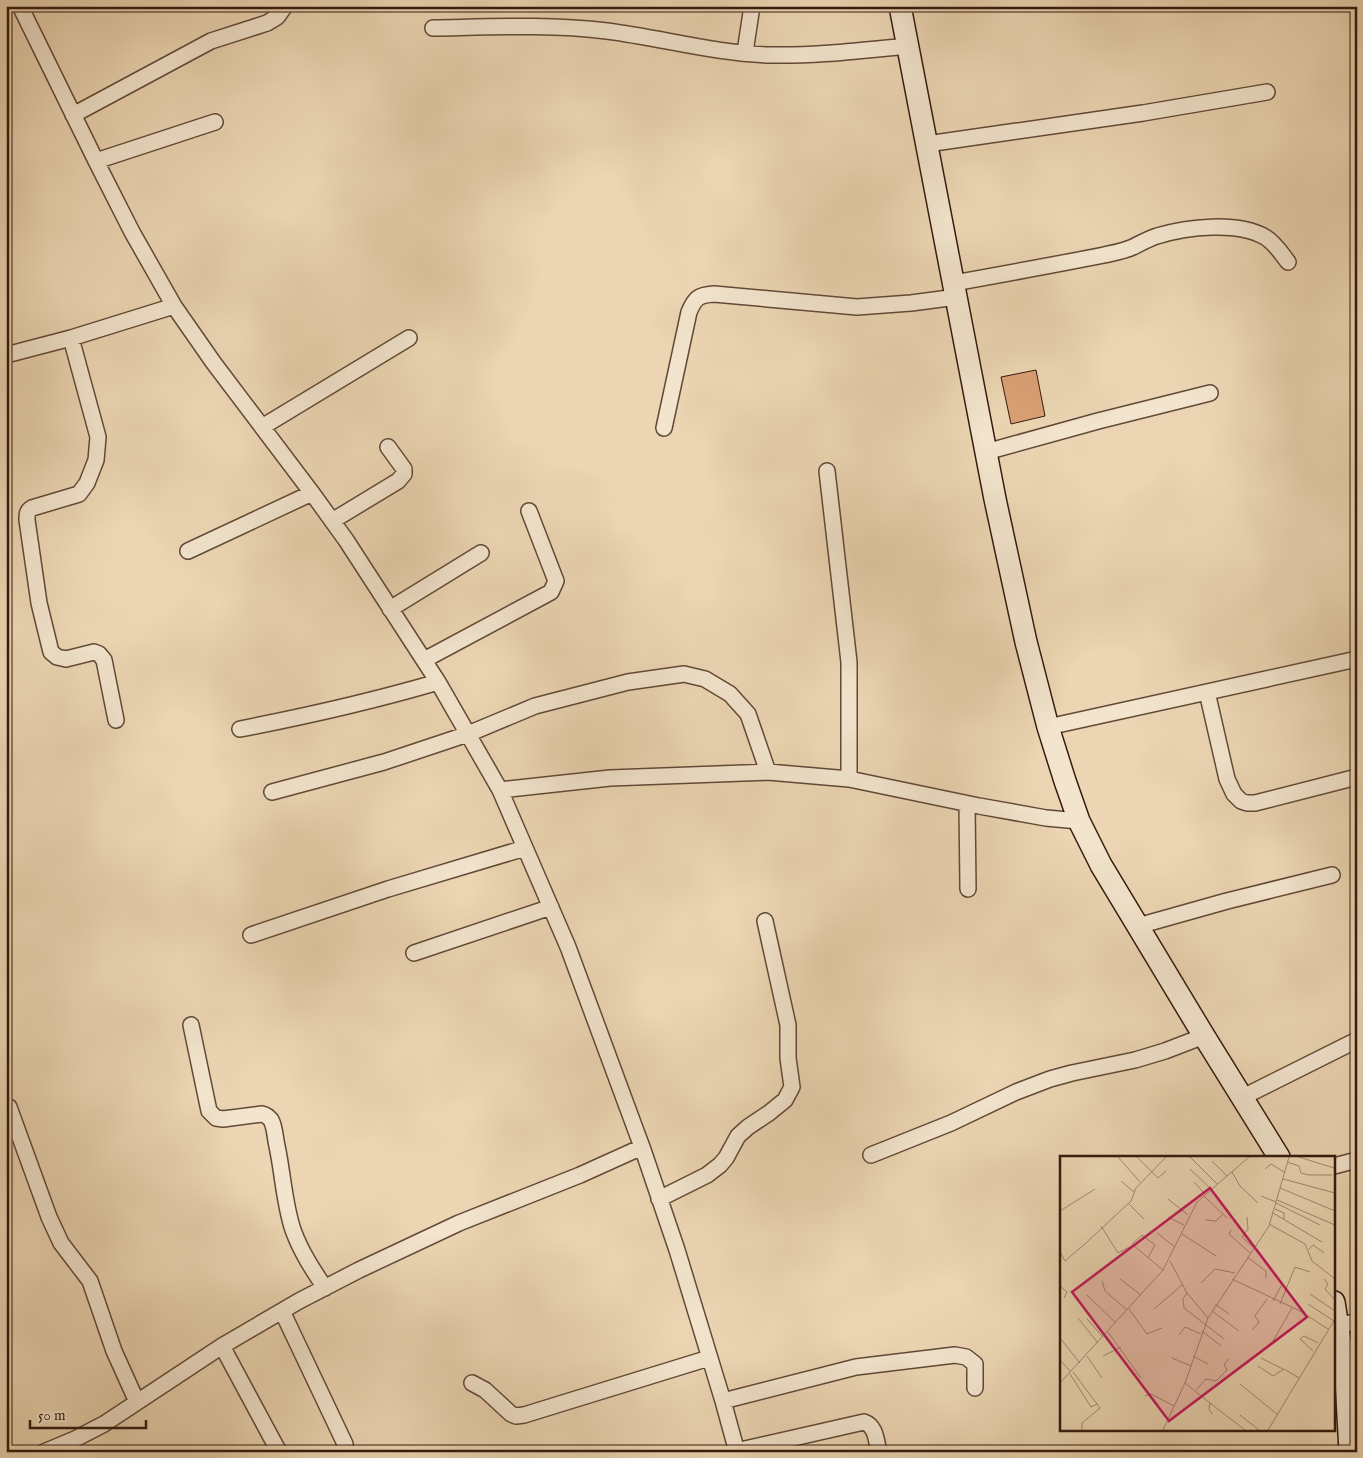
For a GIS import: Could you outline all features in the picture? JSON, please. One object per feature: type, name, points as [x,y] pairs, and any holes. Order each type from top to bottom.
[{"type":"main road","points":[[900,6],[986,452],[1026,642],[1048,727],[1079,821],[1101,864],[1278,1156]]},
{"type":"main road","points":[[1336,1305],[1347,1323],[1346,1388],[1350,1452]]},
{"type":"street","points":[[20,6],[132,232],[174,306],[213,362],[332,521],[438,682],[500,790],[584,988],[642,1147],[677,1250],[723,1401],[736,1451],[864,1422],[870,1424],[873,1428],[879,1452]]},
{"type":"street","points":[[73,115],[211,41],[267,23],[277,17],[285,6]]},
{"type":"street","points":[[745,52],[752,6]]},
{"type":"street","points":[[433,28],[512,26],[606,31],[668,42],[770,55],[909,46]]},
{"type":"street","points":[[927,144],[1267,92]]},
{"type":"street","points":[[96,161],[215,122]]},
{"type":"street","points":[[664,428],[689,312],[693,302],[704,295],[714,294],[857,307],[911,303],[955,290],[1133,247],[1144,241],[1174,232],[1202,228],[1234,228],[1251,231],[1266,237],[1276,246],[1288,262]]},
{"type":"street","points":[[6,355],[71,338],[174,306]]},
{"type":"street","points":[[71,338],[98,437],[96,460],[87,483],[79,494],[32,508],[27,514],[27,520],[39,603],[51,652],[57,657],[66,659],[94,652],[104,660],[116,720]]},
{"type":"street","points":[[262,427],[409,338]]},
{"type":"street","points":[[986,452],[1098,420],[1210,393]]},
{"type":"street","points":[[332,521],[398,481],[404,474],[404,469],[388,447]]},
{"type":"street","points":[[827,471],[849,662],[849,779]]},
{"type":"street","points":[[188,551],[312,493]]},
{"type":"street","points":[[424,660],[552,592],[556,581],[530,511]]},
{"type":"street","points":[[390,609],[481,553]]},
{"type":"street","points":[[1048,727],[1357,658]]},
{"type":"street","points":[[272,792],[384,762],[468,734],[534,706],[628,682],[684,674],[705,679],[730,694],[748,714],[768,772]]},
{"type":"street","points":[[240,728],[358,703],[438,682]]},
{"type":"street","points":[[1207,692],[1228,779],[1234,794],[1241,801],[1255,803],[1357,776]]},
{"type":"street","points":[[500,790],[610,778],[768,772],[849,779],[966,804],[1046,818],[1079,821]]},
{"type":"street","points":[[966,804],[968,889]]},
{"type":"street","points":[[251,935],[388,889],[525,848]]},
{"type":"street","points":[[1138,926],[1332,875]]},
{"type":"street","points":[[414,953],[551,907]]},
{"type":"street","points":[[660,1199],[707,1175],[720,1165],[738,1136],[785,1100],[792,1087],[788,1058],[788,1025],[765,921]]},
{"type":"street","points":[[191,1025],[210,1112],[216,1118],[223,1119],[262,1114],[267,1115],[270,1119],[286,1203],[294,1231],[303,1254],[325,1288]]},
{"type":"street","points":[[871,1155],[951,1123],[1016,1092],[1050,1079],[1135,1060],[1166,1051],[1204,1036]]},
{"type":"street","points":[[1243,1097],[1357,1040]]},
{"type":"street","points":[[9,1107],[49,1217],[61,1243],[90,1281],[114,1351],[137,1402]]},
{"type":"street","points":[[44,1452],[104,1424],[222,1346],[325,1288],[459,1223],[580,1175],[642,1147]]},
{"type":"street","points":[[1336,1165],[1357,1160]]},
{"type":"street","points":[[282,1311],[345,1444]]},
{"type":"street","points":[[222,1346],[279,1452]]},
{"type":"street","points":[[723,1401],[856,1366],[955,1355],[966,1357],[975,1364],[975,1388]]},
{"type":"street","points":[[472,1383],[485,1390],[511,1414],[516,1416],[709,1358]]},
{"type":"building","points":[[1036,370],[1045,416],[1011,424],[1001,377]]}]
